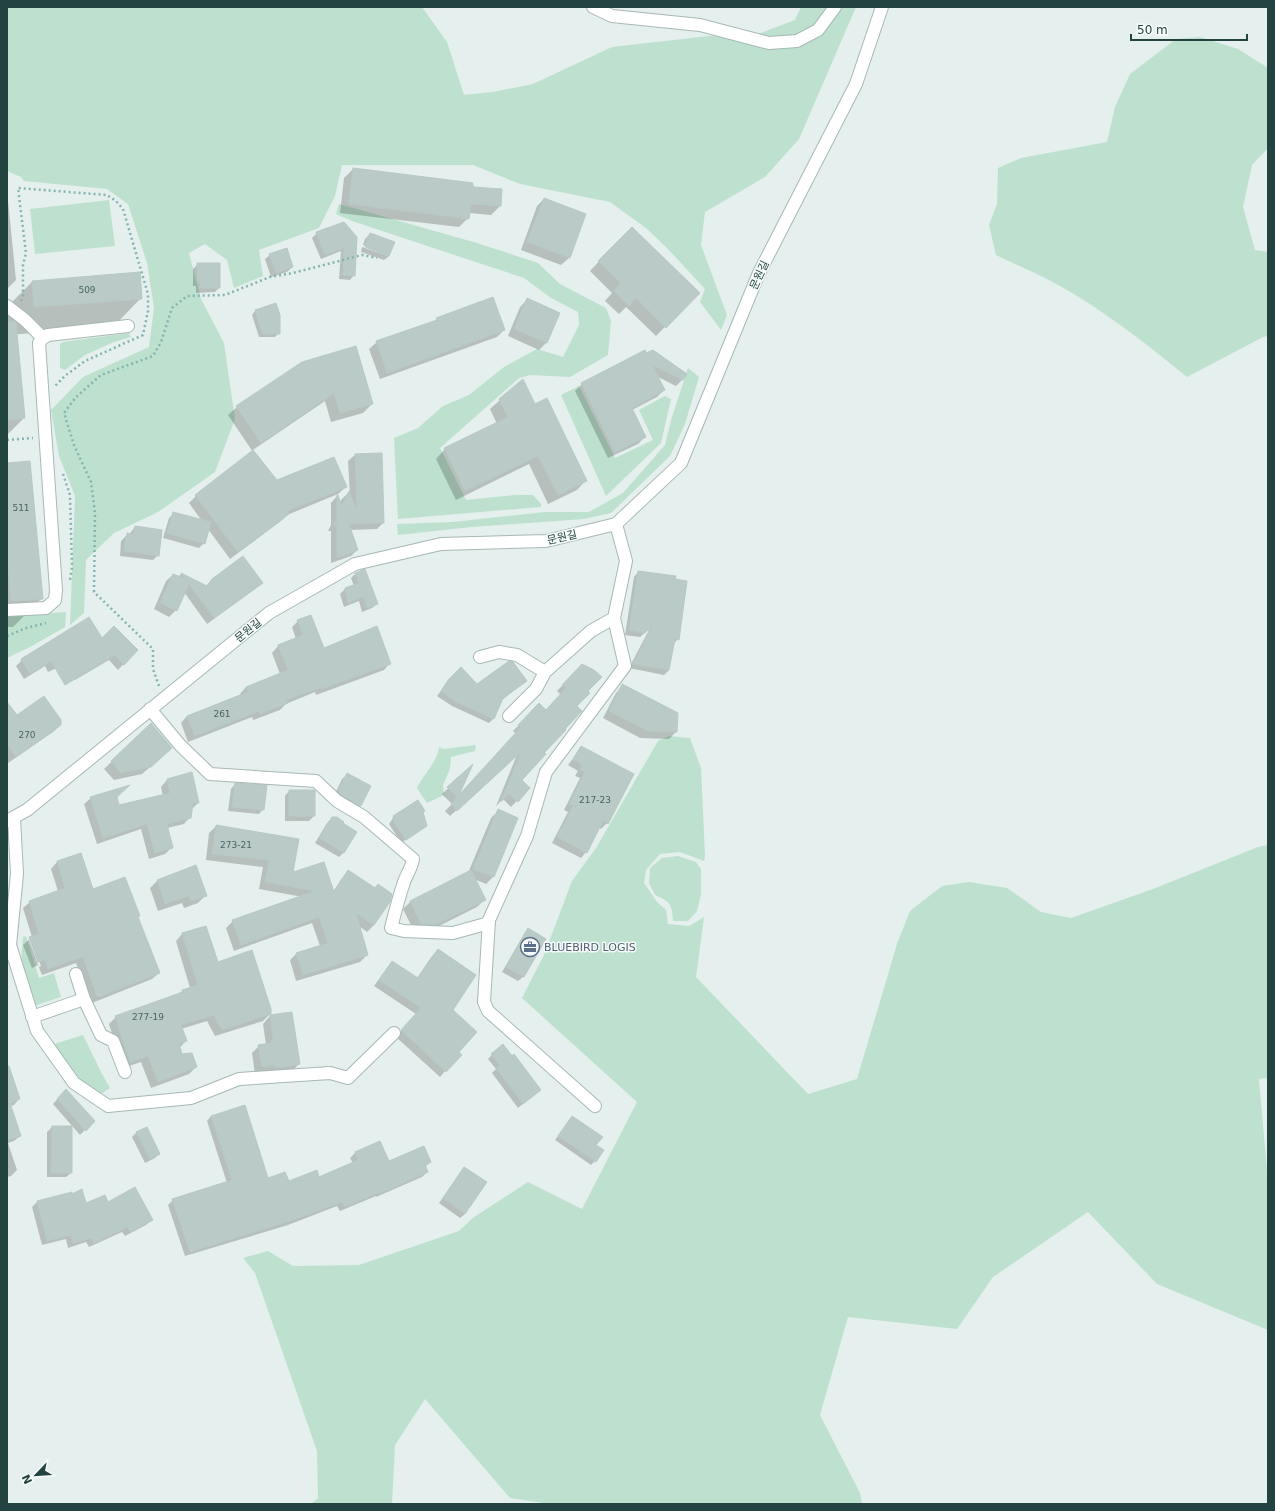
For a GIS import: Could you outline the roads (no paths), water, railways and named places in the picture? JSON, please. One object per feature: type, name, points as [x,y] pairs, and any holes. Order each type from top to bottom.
[{"type":"street","points":[[593,7],[612,16],[700,25],[769,43],[797,41],[818,30],[835,7]]},
{"type":"street","name":"문원길","points":[[10,820],[27,810],[269,613],[355,564],[441,544],[546,541],[616,524],[681,463],[759,273],[856,84],[882,7]]},
{"type":"street","points":[[11,309],[25,320],[43,338]]},
{"type":"street","points":[[7,610],[46,608],[55,600],[56,590],[39,343],[48,335],[128,326]]},
{"type":"street","points":[[595,1106],[488,1011],[484,1002],[489,922],[527,836],[546,772],[625,666],[614,618],[626,561],[616,524]]},
{"type":"street","points":[[509,716],[536,689],[545,672],[591,630],[614,618]]},
{"type":"street","points":[[480,657],[499,652],[517,655],[545,672]]},
{"type":"street","points":[[150,709],[180,744],[210,774],[316,781],[337,801],[364,817],[413,859],[398,900],[391,928],[404,931],[453,933],[489,922]]},
{"type":"street","points":[[10,820],[15,833],[17,874],[10,945],[11,964],[37,1031],[74,1083],[108,1106],[191,1098],[239,1079],[330,1073],[348,1078],[394,1033]]},
{"type":"street","points":[[7,844],[15,833]]},
{"type":"street","points":[[76,974],[84,999],[101,1035],[113,1041],[125,1072]]},
{"type":"street","points":[[32,1017],[84,999]]},
{"type":"place","name":"BLUEBIRD LOGIS","points":[[530,947]]}]
